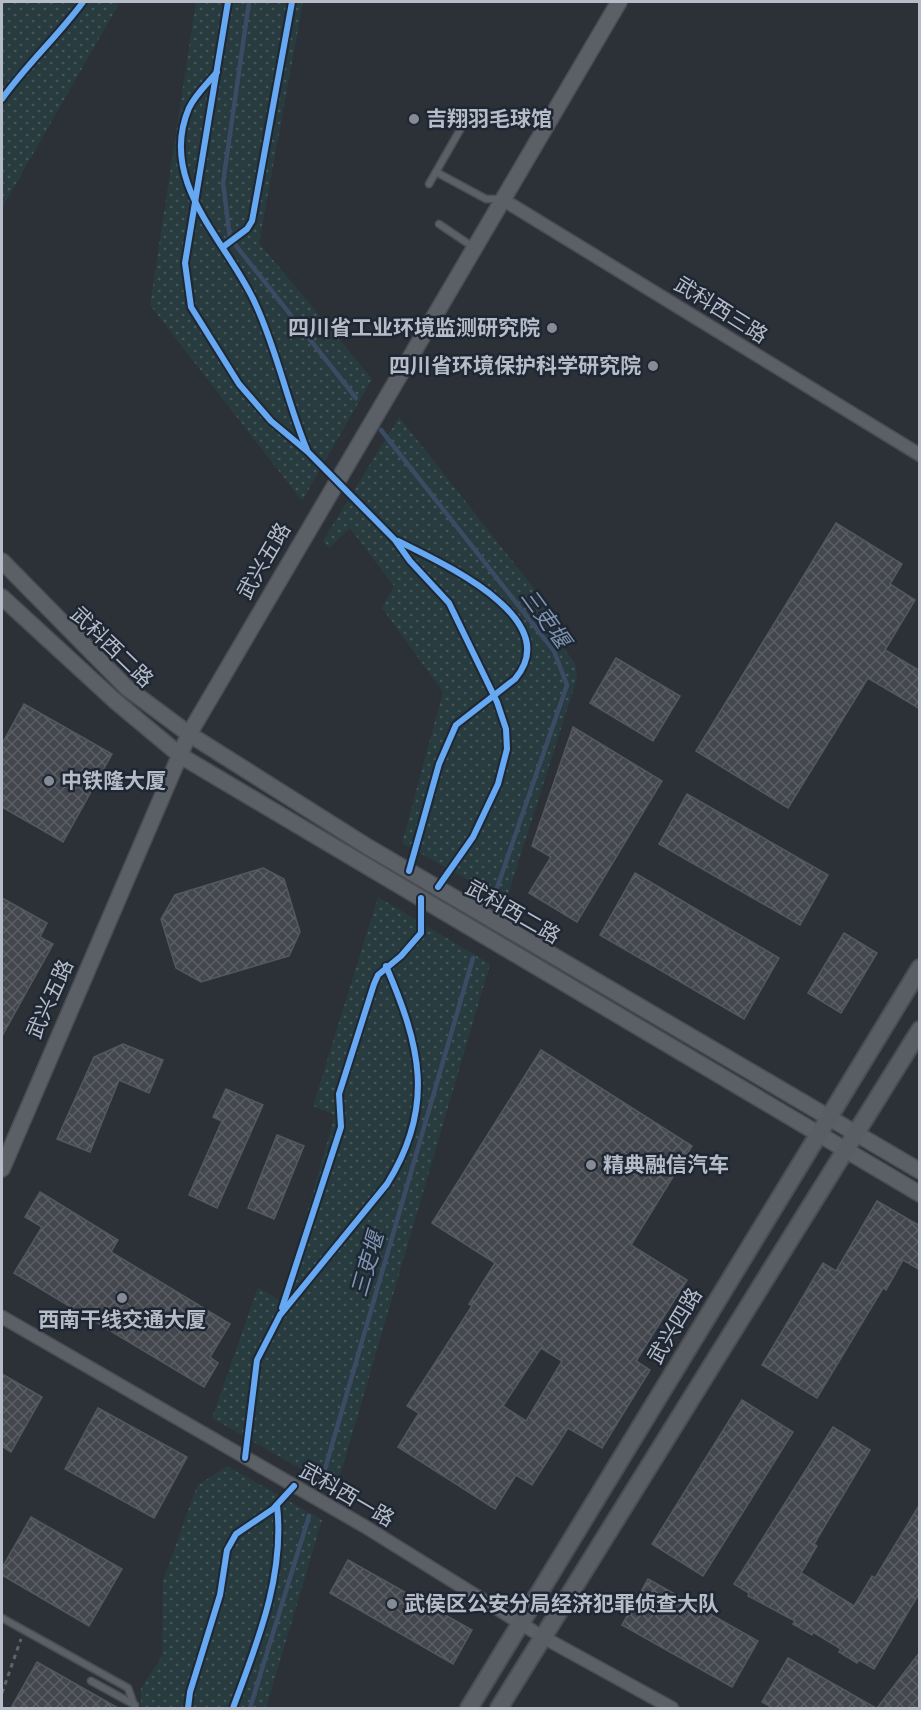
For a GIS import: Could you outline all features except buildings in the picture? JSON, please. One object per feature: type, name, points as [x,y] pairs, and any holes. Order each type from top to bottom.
[{"type":"main road","name":"武兴四路","points":[[469,1708],[920,968]]},
{"type":"main road","points":[[498,1708],[920,1030]]},
{"type":"street","name":"武兴五路","points":[[2,1169],[61,1026],[189,734],[619,2]]},
{"type":"street","name":"武科西三路","points":[[502,199],[920,455]]},
{"type":"street","name":"武科西二路","points":[[2,561],[127,688],[189,734],[368,847],[829,1115],[920,1171]]},
{"type":"street","name":"武科西二路","points":[[2,597],[114,700],[181,756],[845,1152],[920,1194]]},
{"type":"street","name":"武科西一路","points":[[2,1317],[364,1526],[541,1636],[672,1708]]},
{"type":"lane","points":[[429,184],[468,116]]},
{"type":"lane","points":[[436,172],[486,199],[502,199]]},
{"type":"lane","points":[[439,224],[474,247]]},
{"type":"lane","points":[[2,1618],[128,1688],[135,1707]]},
{"type":"lane","points":[[91,1681],[135,1707]]},
{"type":"path","points":[[2,1693],[24,1631]]},
{"type":"shaded area","points":[[2,2],[120,2],[2,208]]},
{"type":"shaded area","points":[[196,2],[303,2],[259,243],[372,379],[302,501],[150,305]]},
{"type":"shaded area","points":[[399,417],[561,623],[554,635],[575,663],[577,678],[506,901],[402,843],[443,692],[382,608],[394,586],[350,528],[329,548],[323,541]]},
{"type":"shaded area","points":[[378,897],[490,964],[336,1489],[212,1418],[258,1287],[282,1302],[335,1115],[313,1106]]},
{"type":"shaded area","points":[[227,1466],[322,1520],[266,1708],[141,1708],[141,1688],[162,1656],[163,1581],[197,1486]]},
{"type":"waterway","name":"三吏堰","points":[[249,2],[223,183],[230,238],[356,398]]},
{"type":"waterway","name":"三吏堰","points":[[381,430],[554,651],[567,685],[496,891]]},
{"type":"waterway","name":"三吏堰","points":[[323,1476],[473,958]]},
{"type":"waterway","name":"三吏堰","points":[[250,1708],[309,1516]]},
{"type":"cycle path","points":[[2,99],[83,2]]},
{"type":"cycle path","points":[[228,2],[185,263],[191,307],[239,384],[271,421],[308,452],[395,540],[410,561],[449,603],[497,702],[506,729],[507,749],[498,784],[473,837],[438,887]]},
{"type":"cycle path","points":[[223,247],[247,229],[252,221],[292,2]]},
{"type":"cycle path","points":[[217,72],[189,108],[182,135],[182,161],[188,186],[200,210],[243,280],[263,321],[307,450]]},
{"type":"cycle path","points":[[398,541],[467,578],[491,595],[512,614],[524,635],[527,656],[515,679],[456,725],[439,764],[409,871]]},
{"type":"cycle path","points":[[282,1308],[341,1127],[339,1094],[374,984],[378,975],[401,956],[421,933],[421,898]]},
{"type":"cycle path","points":[[245,1458],[257,1360],[280,1315],[387,1184],[402,1155],[412,1128],[417,1102],[418,1075],[414,1049],[398,995],[386,966]]},
{"type":"cycle path","points":[[188,1708],[190,1692],[220,1595],[227,1550],[236,1534],[273,1509],[294,1486]]},
{"type":"cycle path","points":[[233,1708],[260,1634],[273,1583],[277,1558],[277,1505]]},
{"type":"place","name":"吉翔羽毛球馆","points":[[414,119]]},
{"type":"place","name":"四川省工业环境监测研究院","points":[[552,328]]},
{"type":"place","name":"四川省环境保护科学研究院","points":[[653,366]]},
{"type":"place","name":"中铁隆大厦","points":[[49,781]]},
{"type":"place","name":"精典融信汽车","points":[[591,1165]]},
{"type":"place","name":"西南干线交通大厦","points":[[122,1298]]},
{"type":"place","name":"武侯区公安分局经济犯罪侦查大队","points":[[392,1604]]}]
